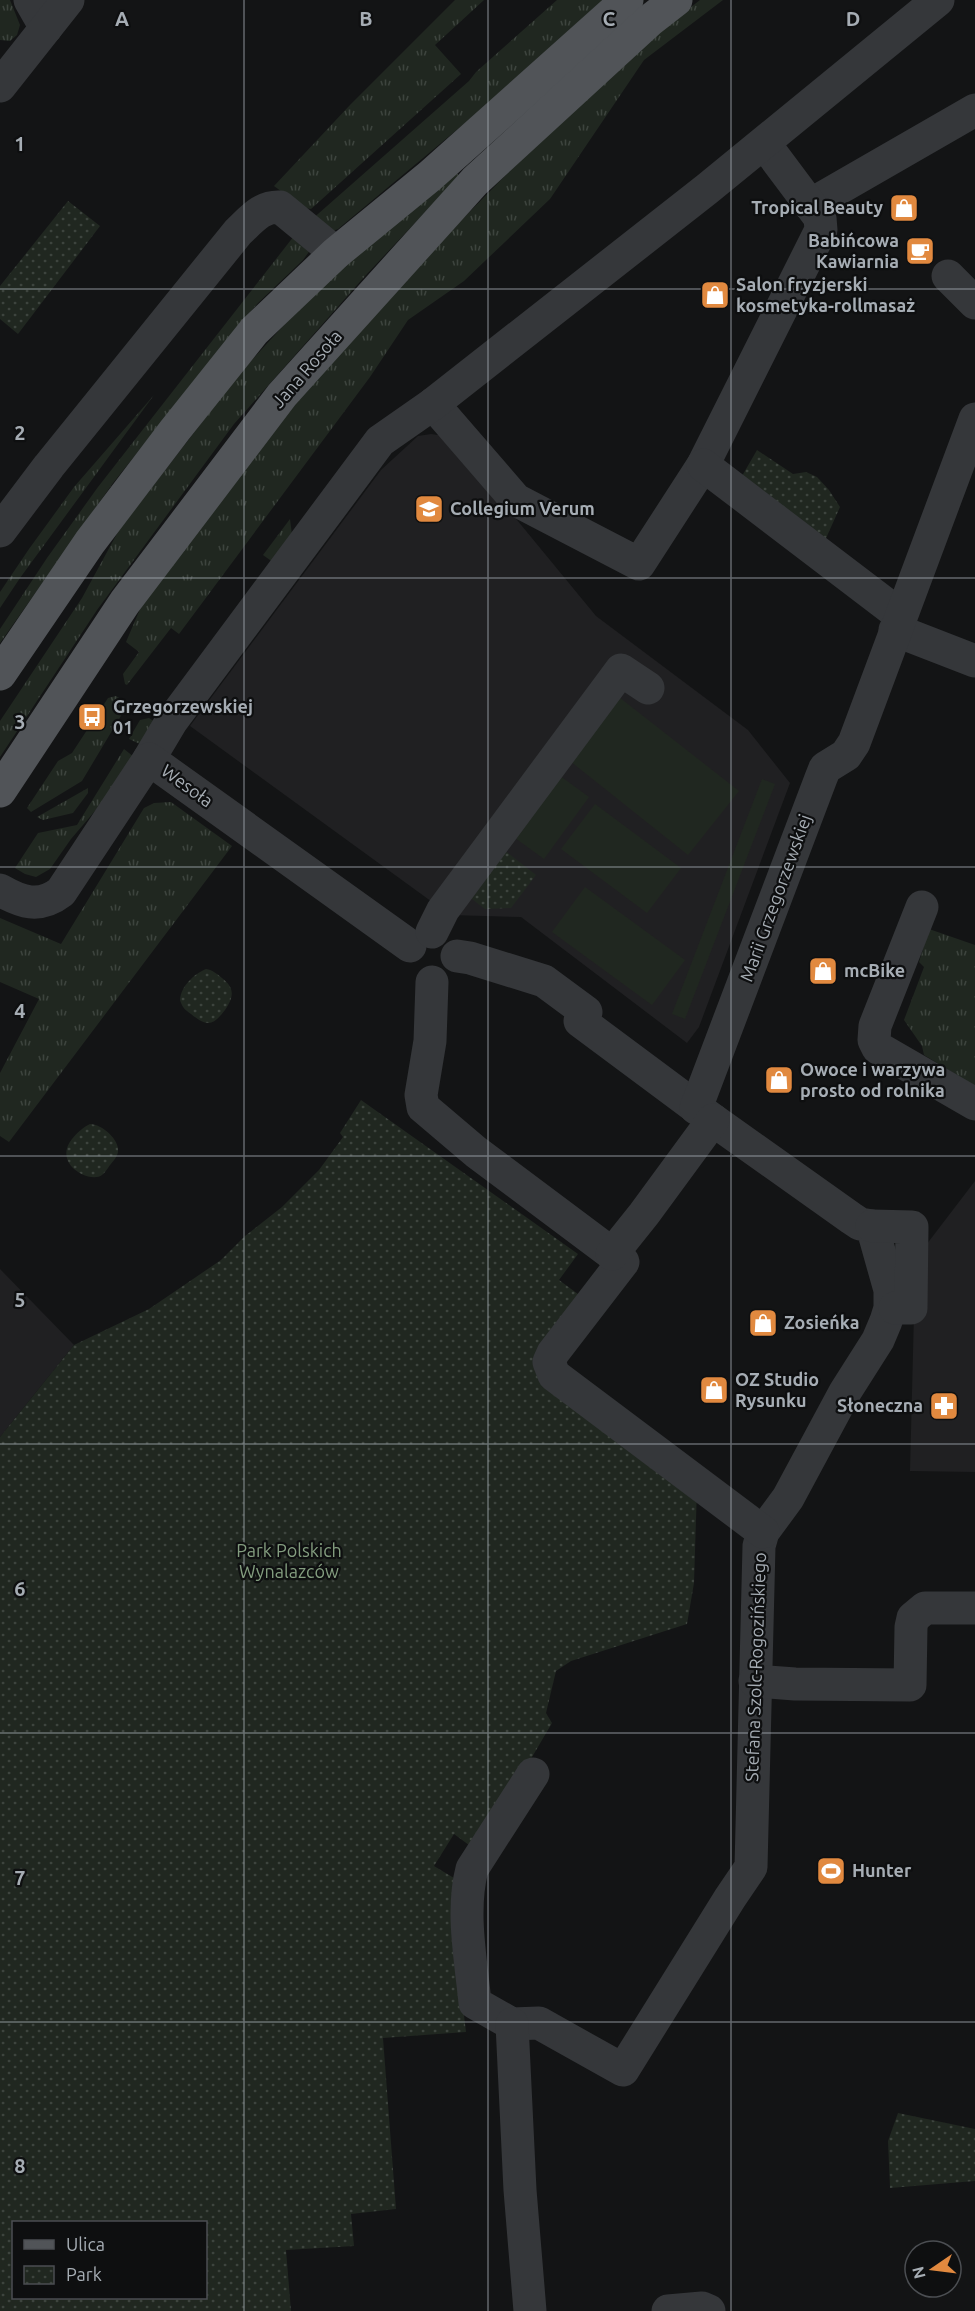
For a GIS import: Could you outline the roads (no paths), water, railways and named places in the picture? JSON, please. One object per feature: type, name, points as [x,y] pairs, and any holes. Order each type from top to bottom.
[{"type":"main road","name":"Jana Rosoła","points":[[0,791],[125,602],[282,395],[475,181],[649,21],[676,0]]},
{"type":"main road","points":[[0,674],[90,542],[254,331],[336,253],[430,176],[624,1]]},
{"type":"street","points":[[0,86],[38,14],[68,0]]},
{"type":"street","points":[[149,759],[171,722],[380,441],[433,404],[764,143],[938,0]]},
{"type":"street","points":[[810,205],[975,110]]},
{"type":"street","points":[[433,404],[516,500],[639,564],[703,465],[821,230],[820,218],[764,143]]},
{"type":"street","points":[[0,531],[49,466],[231,241],[260,211],[272,206],[280,207],[336,253]]},
{"type":"street","points":[[948,276],[975,303]]},
{"type":"street","name":"Marii Grzegorzewskiej","points":[[612,1254],[644,1214],[705,1114],[821,777],[825,768],[846,755],[854,743],[975,419]]},
{"type":"street","points":[[703,465],[898,622],[975,661]]},
{"type":"street","points":[[648,688],[621,670],[407,956],[408,966],[414,975],[422,980],[432,982],[442,980],[455,966],[457,956],[523,975],[553,987],[586,1012],[580,1021],[851,1218],[860,1224],[872,1226],[912,1227],[911,1308],[890,1308],[890,1290],[872,1226]]},
{"type":"street","name":"Wesoła","points":[[0,890],[28,903],[46,901],[61,892],[149,759],[421,939],[441,934],[454,947],[457,956]]},
{"type":"street","points":[[922,907],[874,1026],[874,1040],[878,1048],[975,1104]]},
{"type":"street","points":[[432,982],[430,1041],[421,1095],[423,1107],[476,1152],[623,1262],[553,1353],[549,1362],[554,1375],[763,1532]]},
{"type":"street","name":"Stefana Szolc-Rogozińskiego","points":[[512,2024],[539,2024],[623,2070],[751,1867],[759,1546],[763,1532],[788,1498],[846,1392],[878,1340],[890,1308]]},
{"type":"street","points":[[755,1682],[910,1685],[910,1627],[913,1618],[925,1608],[975,1608]]},
{"type":"street","points":[[530,2311],[517,2142],[512,2024],[475,2003],[469,1939],[468,1884],[472,1869],[533,1774]]},
{"type":"street","points":[[668,2311],[702,2308],[709,2311]]},
{"type":"place","name":"Tropical Beauty","points":[[904,208]]},
{"type":"place","name":"Babińcowa Kawiarnia","points":[[920,251]]},
{"type":"place","name":"Salon fryzjerski kosmetyka-rollmasaż","points":[[715,295]]},
{"type":"place","name":"Collegium Verum","points":[[429,509]]},
{"type":"place","name":"Grzegorzewskiej 01","points":[[92,717]]},
{"type":"place","name":"mcBike","points":[[823,971]]},
{"type":"place","name":"Owoce i warzywa prosto od rolnika","points":[[779,1080]]},
{"type":"place","name":"Zosieńka","points":[[763,1323]]},
{"type":"place","name":"OZ Studio Rysunku","points":[[714,1390]]},
{"type":"place","name":"Słoneczna","points":[[944,1406]]},
{"type":"place","name":"Hunter","points":[[831,1871]]},
{"type":"park label","name":"Park Polskich Wynalazców","points":[[289,1561]]}]
